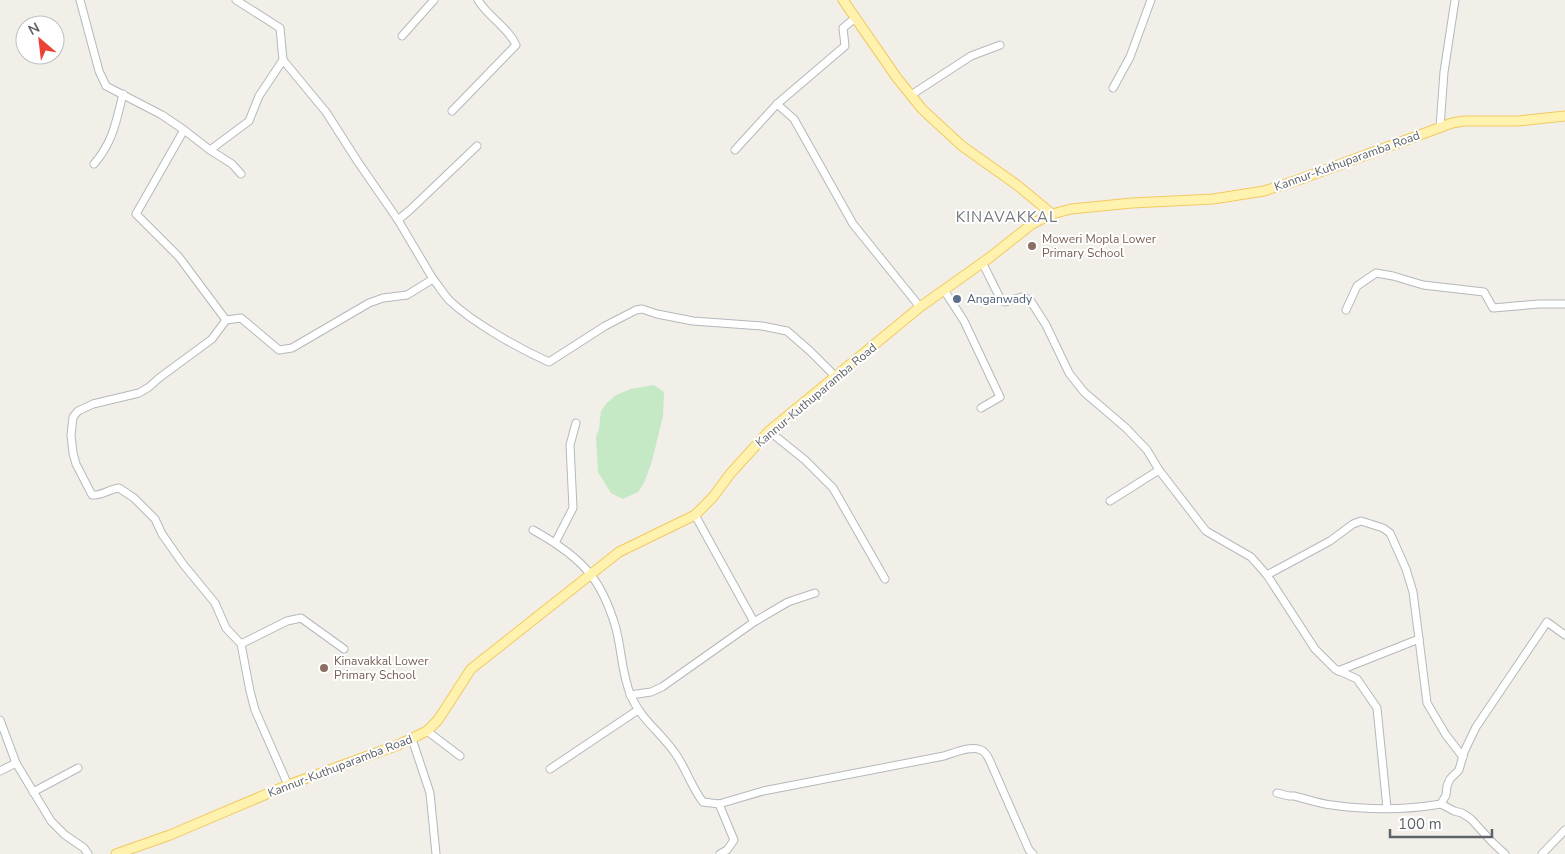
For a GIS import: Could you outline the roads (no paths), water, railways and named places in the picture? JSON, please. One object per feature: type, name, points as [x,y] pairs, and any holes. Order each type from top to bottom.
[{"type":"main road","points":[[843,0],[911,96],[922,108],[962,146],[1017,185],[1052,214]]},
{"type":"main road","name":"Kannur-Kuthuparamba Road","points":[[116,854],[170,835],[288,785],[412,739],[427,731],[438,720],[471,669],[619,552],[695,515],[713,497],[730,474],[769,431],[920,307],[1032,224],[1052,214],[1070,209],[1132,203],[1213,199],[1264,191],[1330,169],[1440,127],[1464,121],[1518,121],[1565,116]]},
{"type":"street","points":[[80,0],[99,70],[106,86],[162,115],[232,164],[241,174]]},
{"type":"street","points":[[236,0],[280,28],[283,60],[326,112],[398,220],[433,279],[448,299],[461,310],[521,349],[550,362],[605,326],[642,308],[657,314],[693,321],[762,326],[787,331],[836,377]]},
{"type":"street","points":[[402,36],[434,0]]},
{"type":"street","points":[[452,111],[516,45],[513,38],[483,9],[478,0]]},
{"type":"street","points":[[1113,88],[1130,57],[1151,0]]},
{"type":"street","points":[[1440,127],[1446,53],[1455,0]]},
{"type":"street","points":[[845,44],[843,28],[855,18]]},
{"type":"street","points":[[735,150],[777,104],[852,39]]},
{"type":"street","points":[[911,96],[971,56],[1000,45]]},
{"type":"street","points":[[210,150],[249,121],[259,96],[283,60]]},
{"type":"street","points":[[94,164],[111,140],[123,94]]},
{"type":"street","points":[[777,104],[794,119],[854,224],[920,307]]},
{"type":"street","points":[[184,130],[136,214],[179,257],[226,320]]},
{"type":"street","points":[[398,220],[478,146]]},
{"type":"street","points":[[982,262],[1001,300],[1006,302],[1022,297],[1030,300],[1046,325],[1069,373],[1084,392],[1126,428],[1147,450],[1159,470],[1206,531],[1251,557],[1267,576],[1315,649],[1334,669],[1358,679],[1377,708],[1387,808]]},
{"type":"street","points":[[1346,310],[1357,286],[1376,273],[1393,276],[1423,286],[1484,292],[1493,308],[1565,304]]},
{"type":"street","points":[[288,785],[255,710],[241,644],[226,628],[215,603],[183,564],[154,519],[134,498],[119,488],[111,489],[99,496],[92,495],[76,464],[73,453],[73,418],[78,411],[93,404],[139,393],[149,387],[212,339],[226,320],[241,318],[279,350],[292,348],[369,303],[383,298],[407,295],[433,279]]},
{"type":"street","points":[[944,290],[964,321],[1000,397],[981,408]]},
{"type":"street","points":[[556,543],[573,508],[570,445],[576,423]]},
{"type":"street","points":[[769,431],[805,460],[833,488],[884,579]]},
{"type":"street","points":[[1110,501],[1159,470]]},
{"type":"street","points":[[695,515],[754,622]]},
{"type":"street","points":[[1267,576],[1330,541],[1353,524],[1361,521],[1390,532],[1406,569],[1413,592],[1427,703],[1446,735],[1463,757]]},
{"type":"street","points":[[533,530],[556,543],[590,574],[601,592],[615,626],[623,673],[630,695],[638,710],[676,755],[703,802],[719,804],[763,791],[978,749],[984,751],[989,759],[1029,850],[1033,854]]},
{"type":"street","points":[[630,695],[651,692],[662,687],[735,638],[754,622],[788,602],[815,593]]},
{"type":"street","points":[[241,644],[287,622],[300,618],[344,649]]},
{"type":"street","points":[[1441,804],[1446,796],[1450,779],[1459,770],[1476,727],[1547,622],[1565,635]]},
{"type":"street","points":[[1338,670],[1419,639]]},
{"type":"street","points":[[550,769],[638,710]]},
{"type":"street","points":[[0,720],[16,763],[51,821],[65,835],[84,848],[88,854]]},
{"type":"street","points":[[427,731],[460,756]]},
{"type":"street","points":[[412,739],[430,793],[436,854]]},
{"type":"street","points":[[0,771],[16,763]]},
{"type":"street","points":[[32,792],[78,768]]},
{"type":"street","points":[[1278,793],[1331,805],[1387,808],[1441,804],[1462,813],[1470,819],[1505,854]]},
{"type":"street","points":[[719,804],[734,840],[728,852],[720,854]]},
{"type":"street","points":[[1542,854],[1565,830]]},
{"type":"place","name":"Moweri Mopla Lower Primary School","points":[[1032,246]]},
{"type":"place","name":"Anganwady","points":[[957,299]]},
{"type":"place","name":"Kinavakkal Lower Primary School","points":[[324,668]]},
{"type":"district","name":"KINAVAKKAL","points":[[1007,217]]}]
